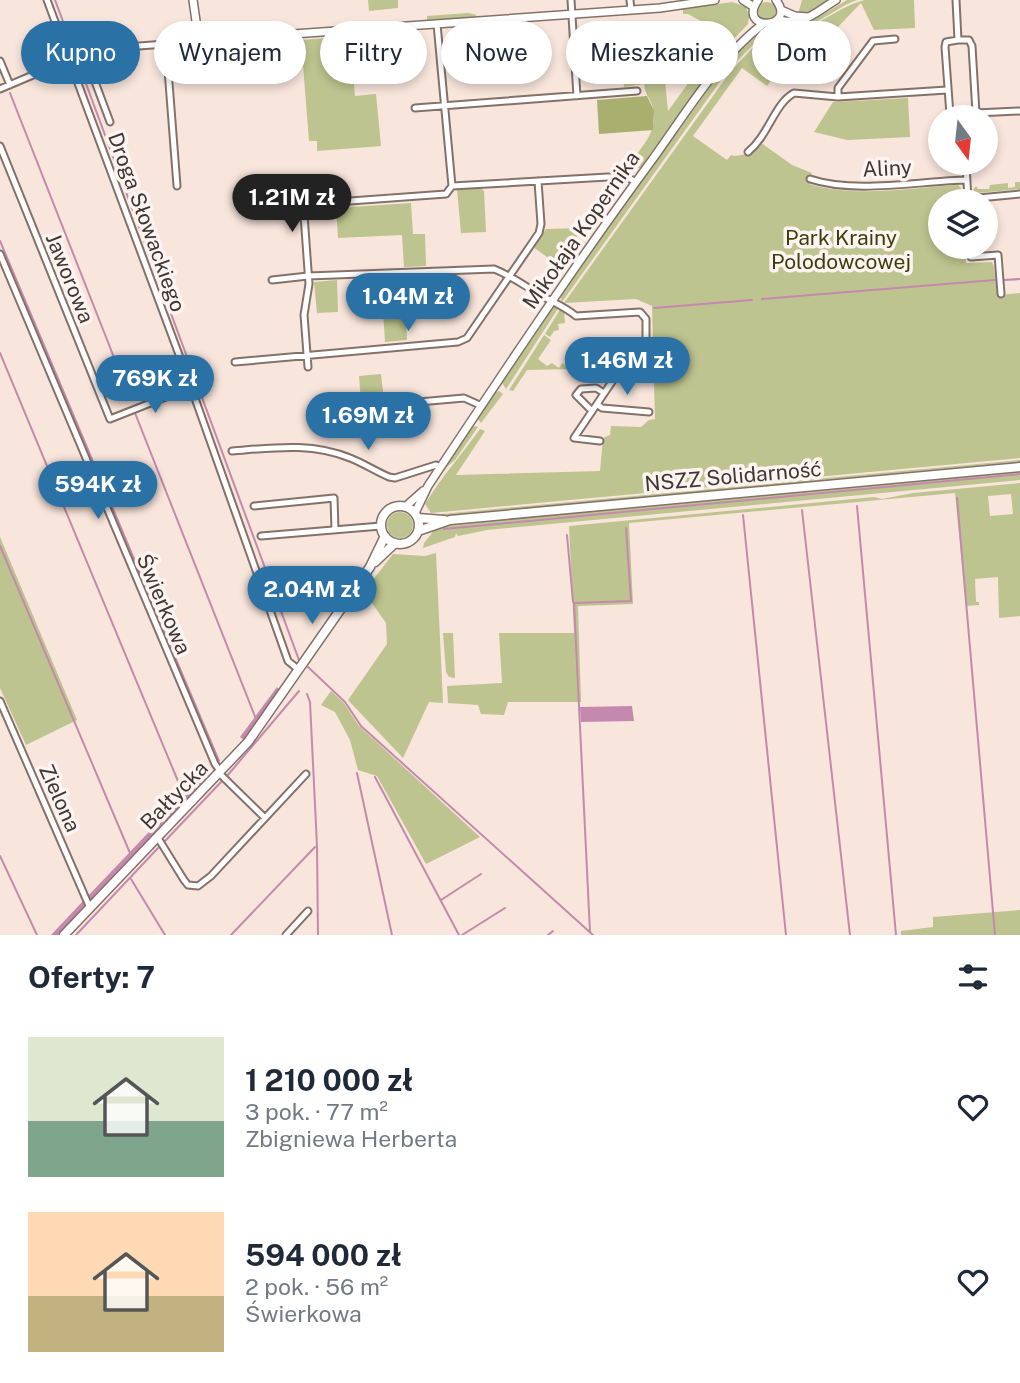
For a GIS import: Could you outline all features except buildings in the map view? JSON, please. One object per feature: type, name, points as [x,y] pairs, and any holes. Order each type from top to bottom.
[{"type":"main road","name":"NSZZ Solidarność","points":[[417,516],[450,520],[1020,467]]},
{"type":"main road","points":[[405,506],[417,516]]},
{"type":"main road","name":"Mikołaja Kopernika","points":[[381,526],[388,510],[405,506]]},
{"type":"main road","name":"Mikołaja Kopernika","points":[[417,516],[418,531]]},
{"type":"main road","name":"NSZZ Solidarność","points":[[418,531],[450,520]]},
{"type":"main road","points":[[381,526],[385,536],[395,543]]},
{"type":"main road","points":[[370,567],[395,543],[410,541],[418,531]]},
{"type":"main road","points":[[299,670],[370,567],[385,536]]},
{"type":"main road","name":"Bałtycka","points":[[64,935],[248,742],[299,670]]},
{"type":"street","name":"Droga Słowackiego","points":[[47,0],[55,21]]},
{"type":"street","points":[[193,0],[196,21]]},
{"type":"street","points":[[571,0],[577,96]]},
{"type":"street","points":[[630,0],[631,10]]},
{"type":"street","points":[[306,34],[631,10],[715,0]]},
{"type":"street","points":[[743,0],[756,4],[755,18],[759,21]]},
{"type":"street","points":[[779,3],[794,16],[808,17],[836,0]]},
{"type":"street","points":[[956,0],[958,40]]},
{"type":"street","points":[[778,20],[779,3]]},
{"type":"street","name":"Mikołaja Kopernika","points":[[778,20],[793,23],[808,17]]},
{"type":"street","name":"Mikołaja Kopernika","points":[[417,516],[428,486],[551,300],[747,35],[755,18]]},
{"type":"street","points":[[308,367],[304,315],[308,276],[304,215],[309,204],[446,194],[452,186],[437,24]]},
{"type":"street","name":"Mikołaja Kopernika","points":[[747,35],[752,32]]},
{"type":"street","points":[[838,97],[838,88],[873,41],[895,38]]},
{"type":"street","points":[[949,105],[946,42],[969,40],[972,46],[976,105]]},
{"type":"street","points":[[0,61],[10,85]]},
{"type":"street","points":[[0,89],[21,80]]},
{"type":"street","name":"Droga Słowackiego","points":[[78,84],[287,653],[299,670]]},
{"type":"street","points":[[96,84],[110,122]]},
{"type":"street","points":[[169,84],[177,186]]},
{"type":"street","points":[[748,152],[788,96],[803,92],[838,97],[947,90]]},
{"type":"street","points":[[415,108],[637,91]]},
{"type":"street","points":[[998,112],[1020,111]]},
{"type":"street","name":"Jaworowa","points":[[0,146],[110,418],[191,387]]},
{"type":"street","points":[[967,175],[967,189]]},
{"type":"street","points":[[452,186],[625,176],[636,182]]},
{"type":"street","name":"Aliny","points":[[810,179],[853,186],[967,180]]},
{"type":"street","points":[[235,362],[462,340],[470,334],[541,229],[538,181]]},
{"type":"street","points":[[998,197],[1020,194]]},
{"type":"street","name":"Świerkowa","points":[[0,254],[215,764],[265,818]]},
{"type":"street","points":[[998,255],[1001,294]]},
{"type":"street","points":[[272,280],[308,276],[494,269],[562,305],[576,316],[635,312],[644,314],[648,331],[646,344],[628,358],[574,438],[600,441]]},
{"type":"street","points":[[592,411],[576,395],[581,389],[596,388],[604,393]]},
{"type":"street","points":[[328,410],[464,398],[482,406]]},
{"type":"street","points":[[597,404],[602,408],[649,412]]},
{"type":"street","points":[[232,452],[288,447],[312,448],[338,453],[388,477],[403,477],[436,465],[441,467]]},
{"type":"street","name":"Mikołaja Kopernika","points":[[405,506],[428,486]]},
{"type":"street","points":[[254,506],[334,498],[335,530]]},
{"type":"street","points":[[261,536],[306,536],[335,530],[381,526]]},
{"type":"street","name":"Zielona","points":[[0,701],[90,908]]},
{"type":"street","points":[[158,838],[188,885],[198,886],[211,876],[306,774]]},
{"type":"street","points":[[286,935],[308,911]]},
{"type":"green space","points":[[368,0],[398,0],[398,8],[369,11]]},
{"type":"green space","points":[[802,0],[828,0],[808,13],[798,14]]},
{"type":"green space","points":[[847,0],[857,0],[819,21],[812,21]]},
{"type":"green space","points":[[865,0],[914,0],[915,28],[874,30],[861,3],[844,21],[821,21]]},
{"type":"green space","points":[[732,2],[746,7],[748,24],[738,35],[738,21],[701,21],[683,14],[683,9]]},
{"type":"green space","points":[[767,2],[773,5],[776,11],[773,17],[767,20],[761,17],[758,11],[761,5]]},
{"type":"green space","points":[[468,13],[477,15],[472,18],[427,20],[427,16]]},
{"type":"green space","points":[[752,37],[752,46],[738,60],[738,53]]},
{"type":"green space","points":[[320,38],[320,84],[354,84],[355,96],[376,94],[381,146],[317,151],[317,141],[309,141],[304,84],[306,40]]},
{"type":"green space","points":[[752,48],[752,75],[742,68],[738,74],[738,63]]},
{"type":"green space","points":[[644,84],[665,84],[668,111],[688,84],[703,84],[640,168],[630,168],[629,165],[653,126],[652,106]]},
{"type":"green space","points":[[718,84],[562,302],[560,296],[577,269],[710,86]]},
{"type":"green space","name":"Park Krainy Polodowcowej","points":[[722,84],[730,84],[693,136],[727,160],[731,155],[748,154],[760,142],[792,165],[812,173],[809,184],[864,191],[958,185],[961,188],[928,189],[928,259],[966,259],[966,263],[992,262],[997,295],[1020,293],[1020,458],[431,513],[425,504],[480,429],[485,431],[456,475],[600,471],[603,438],[610,435],[611,426],[641,427],[649,420],[655,419],[652,306],[636,299],[564,303]]},
{"type":"green space","points":[[647,96],[654,111],[653,130],[599,134],[597,100]]},
{"type":"green space","points":[[908,98],[910,137],[847,140],[814,132],[833,102]]},
{"type":"green space","points":[[1015,182],[1020,182],[1020,189],[989,189],[990,185],[1008,183],[1008,188],[1015,187]]},
{"type":"green space","points":[[481,188],[484,191],[486,232],[461,233],[457,189]]},
{"type":"green space","points":[[411,203],[413,234],[425,234],[426,266],[404,267],[402,235],[338,238],[336,208]]},
{"type":"green space","points":[[583,228],[557,264],[533,247],[546,229]]},
{"type":"green space","points":[[449,275],[450,307],[406,309],[404,277]]},
{"type":"green space","points":[[337,280],[338,312],[317,313],[314,282]]},
{"type":"green space","points":[[553,307],[559,307],[506,389],[502,383]]},
{"type":"green space","points":[[561,308],[564,310],[565,323],[558,324],[559,330],[554,331],[550,337],[545,334]]},
{"type":"green space","points":[[406,309],[407,340],[385,342],[383,310]]},
{"type":"green space","points":[[544,335],[551,340],[538,359],[547,366],[552,363],[559,368],[562,363],[578,368],[583,361],[578,357],[579,354],[589,353],[591,368],[618,366],[624,356],[626,357],[618,368],[527,370],[513,391],[509,390]]},
{"type":"green space","points":[[381,374],[384,400],[361,402],[359,376]]},
{"type":"green space","points":[[499,391],[503,394],[481,423],[478,419]]},
{"type":"green space","points":[[473,426],[478,427],[455,460],[444,469]]},
{"type":"green space","points":[[1020,460],[1020,463],[431,517],[431,515]]},
{"type":"green space","points":[[1020,471],[1020,480],[487,530],[458,536],[456,533],[455,537],[423,548],[432,528],[467,523]]},
{"type":"green space","points":[[1020,483],[1020,616],[999,618],[998,577],[975,579],[976,602],[979,602],[979,605],[966,606],[955,493],[629,523],[633,604],[578,606],[581,702],[508,702],[504,715],[481,714],[478,705],[448,703],[447,686],[502,683],[499,633],[574,633],[569,526],[874,497],[882,499],[913,493]],"holes":[[[1011,494],[1013,514],[990,516],[988,496]]]},
{"type":"green space","points":[[400,512],[409,516],[413,525],[409,534],[400,538],[391,534],[387,525],[391,516]]},
{"type":"green space","points":[[0,537],[77,720],[26,745],[0,688]]},
{"type":"green space","points":[[436,553],[443,703],[429,702],[403,758],[348,700],[387,644],[386,623],[369,599],[366,602],[359,598],[393,554],[425,556]]},
{"type":"green space","points":[[443,633],[453,633],[455,678],[449,677],[446,672]]},
{"type":"green space","points":[[331,691],[344,703],[359,726],[480,837],[426,864],[377,776],[358,770],[350,740],[335,712],[321,705]]},
{"type":"green space","points":[[1020,910],[1020,935],[901,935],[901,931],[933,927],[933,917]]},
{"type":"shaded area","points":[[277,687],[280,690],[244,740],[240,737]]},
{"type":"shaded area","points":[[632,706],[634,721],[581,722],[580,707]]},
{"type":"shaded area","points":[[208,770],[212,774],[92,901],[87,897]]},
{"type":"shaded area","points":[[83,901],[86,907],[59,935],[51,935]]},
{"type":"waterway","points":[[55,0],[63,21]]},
{"type":"waterway","points":[[86,84],[299,660]]},
{"type":"waterway","points":[[10,93],[115,360]]},
{"type":"waterway","points":[[0,241],[140,573]]},
{"type":"waterway","points":[[1004,280],[1020,279]]},
{"type":"waterway","points":[[762,299],[995,280]]},
{"type":"waterway","points":[[654,308],[752,300]]},
{"type":"waterway","points":[[0,353],[185,798]]},
{"type":"waterway","points":[[135,413],[256,719]]},
{"type":"waterway","points":[[444,529],[1020,474]]},
{"type":"waterway","points":[[957,498],[995,935]]},
{"type":"waterway","points":[[857,506],[896,935]]},
{"type":"waterway","points":[[802,510],[850,935]]},
{"type":"waterway","points":[[743,515],[786,935]]},
{"type":"waterway","points":[[590,932],[574,603],[631,601],[626,528]]},
{"type":"waterway","points":[[567,535],[573,602]]},
{"type":"waterway","points":[[0,546],[130,853]]},
{"type":"waterway","points":[[144,584],[219,761]]},
{"type":"waterway","points":[[308,667],[345,702],[361,726],[593,935]]},
{"type":"waterway","points":[[227,776],[299,691]]},
{"type":"waterway","points":[[307,694],[310,702],[317,846],[318,935]]},
{"type":"waterway","points":[[357,773],[392,935]]},
{"type":"waterway","points":[[375,777],[459,935]]},
{"type":"waterway","points":[[165,841],[221,782]]},
{"type":"waterway","points":[[231,935],[315,847]]},
{"type":"waterway","points":[[76,935],[158,848]]},
{"type":"waterway","points":[[0,856],[37,935]]},
{"type":"waterway","points":[[441,900],[481,874]]},
{"type":"waterway","points":[[131,879],[165,935]]},
{"type":"waterway","points":[[462,935],[505,908]]},
{"type":"waterway","points":[[548,935],[553,931]]}]
